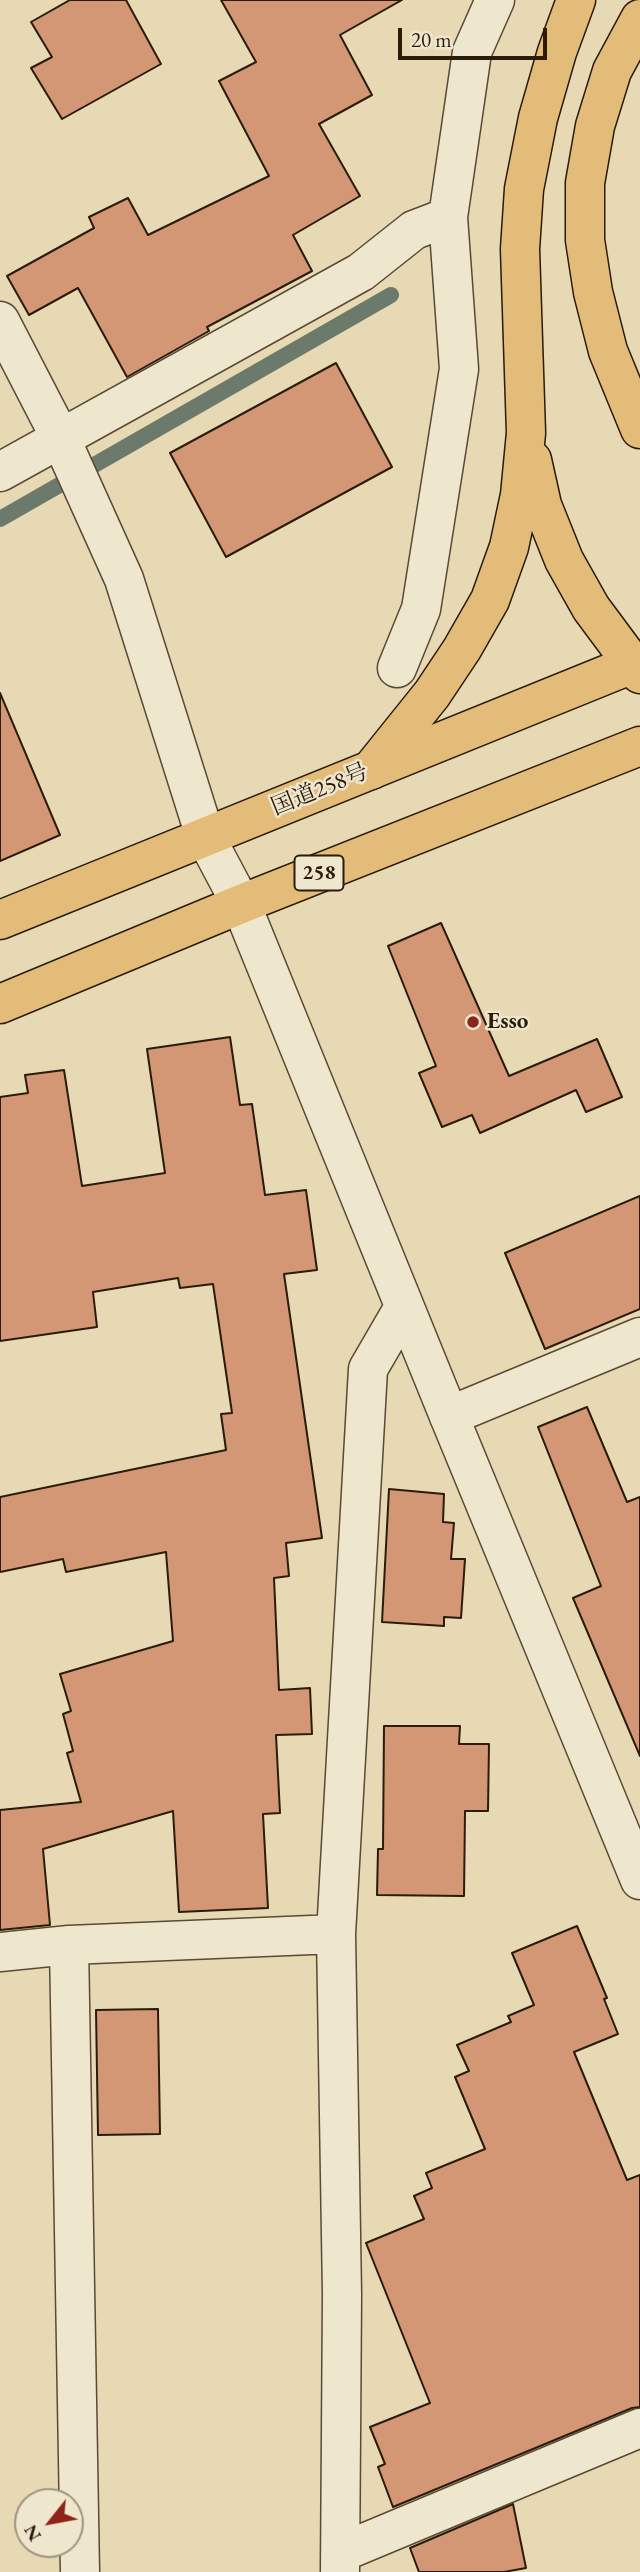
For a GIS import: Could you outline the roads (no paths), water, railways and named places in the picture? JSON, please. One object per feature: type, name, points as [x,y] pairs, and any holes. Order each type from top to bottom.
[{"type":"highway","points":[[371,770],[432,694],[462,649],[490,600],[509,547],[520,495],[526,433],[520,249],[524,189],[538,118],[557,52],[576,0]]},
{"type":"highway","points":[[640,19],[612,71],[595,126],[585,183],[586,240],[593,292],[608,351],[640,429]]},
{"type":"highway","points":[[593,292],[619,340],[640,371]]},
{"type":"highway","points":[[526,433],[542,505],[564,560],[591,608],[637,666]]},
{"type":"highway","name":"国道258号","points":[[0,920],[637,666]]},
{"type":"highway","name":"258","points":[[0,1004],[241,904],[640,746]]},
{"type":"street","points":[[397,668],[421,609],[459,369],[448,217],[471,52],[495,0]]},
{"type":"street","points":[[0,472],[64,447],[361,271],[414,230],[448,217]]},
{"type":"street","points":[[0,321],[64,447],[124,579],[205,836],[241,904],[640,1880]]},
{"type":"street","points":[[404,1307],[368,1368],[336,1934],[342,2295],[340,2562],[640,2428]]},
{"type":"street","points":[[449,1416],[640,1337]]},
{"type":"street","points":[[0,1952],[69,1945],[336,1934]]},
{"type":"street","points":[[69,1945],[80,2572]]},
{"type":"waterway","points":[[0,519],[391,295]]},
{"type":"place","name":"Esso","points":[[473,1022]]}]
